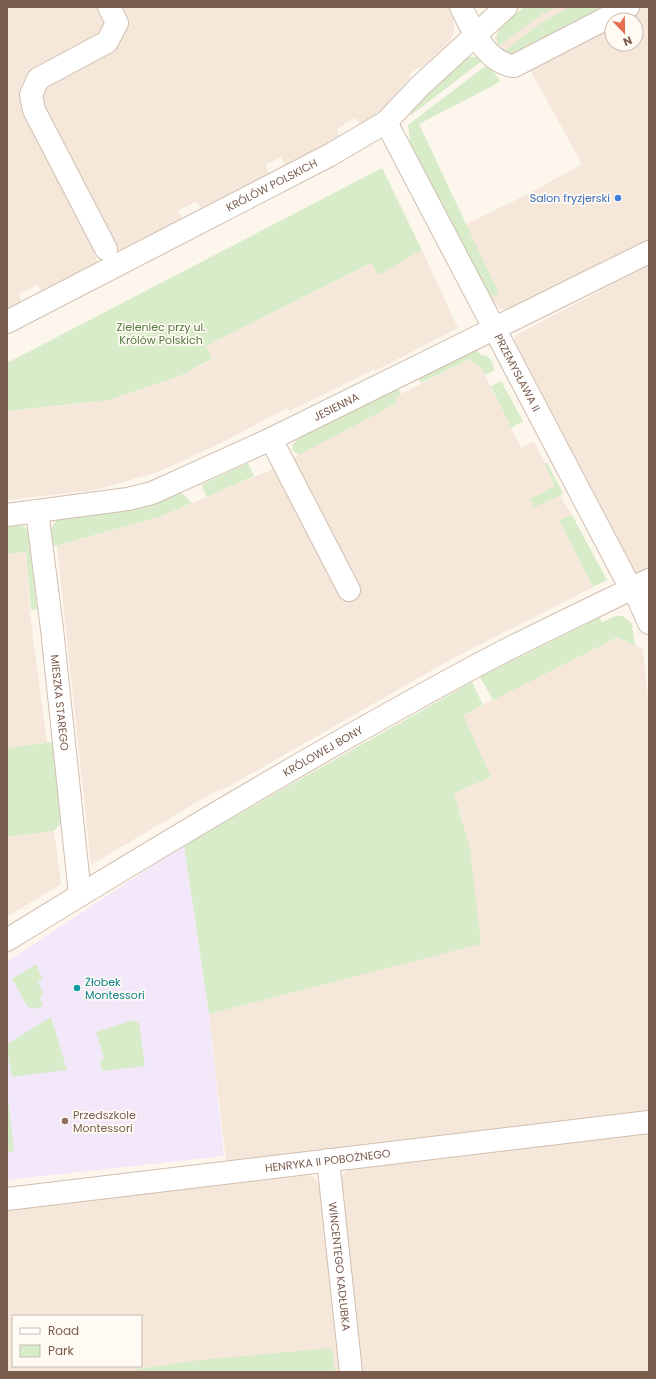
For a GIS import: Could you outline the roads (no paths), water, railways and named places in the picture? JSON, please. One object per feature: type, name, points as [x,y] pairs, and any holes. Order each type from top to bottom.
[{"type":"street","points":[[106,249],[34,110],[31,95],[38,80],[107,42],[117,23],[109,7]]},
{"type":"street","points":[[461,7],[475,36],[493,56],[504,65],[514,66],[628,7]]},
{"type":"street","name":"KRÓLÓW POLSKICH","points":[[7,322],[323,159],[386,122],[420,86],[506,7]]},
{"type":"street","name":"PRZEMYSŁAWA II","points":[[386,122],[494,329],[640,584],[641,603],[649,623]]},
{"type":"street","name":"JESIENNA","points":[[7,515],[128,499],[152,493],[271,438],[649,252]]},
{"type":"street","points":[[271,438],[349,590]]},
{"type":"street","name":"MIESZKA STAREGO","points":[[38,511],[51,617],[80,894]]},
{"type":"street","name":"KRÓLOWEJ BONY","points":[[7,940],[80,894],[237,800],[372,723],[471,669],[640,584]]},
{"type":"street","name":"HENRYKA II POBOŻNEGO","points":[[7,1198],[649,1122]]},
{"type":"street","name":"WINCENTEGO KADŁUBKA","points":[[328,1160],[351,1372]]},
{"type":"place","name":"Salon fryzjerski","points":[[618,198]]},
{"type":"place","name":"Żłobek Montessori","points":[[77,988]]},
{"type":"place","name":"Przedszkole Montessori","points":[[65,1121]]},
{"type":"park label","name":"Zieleniec przy ul. Królów Polskich","points":[[161,333]]}]
